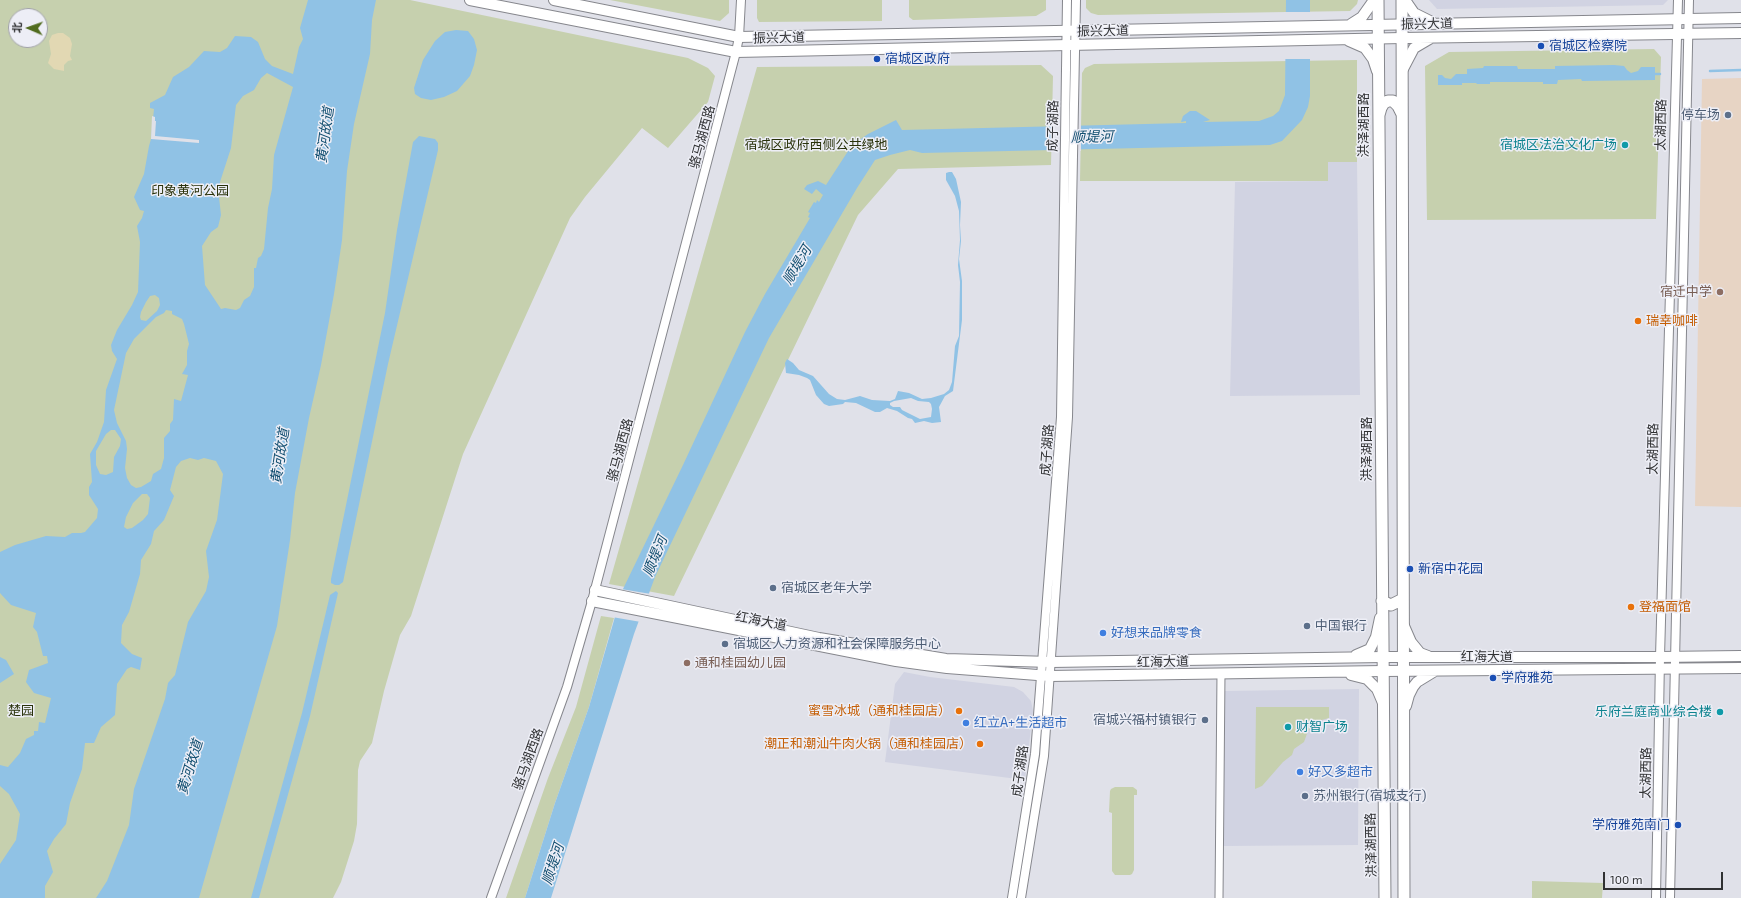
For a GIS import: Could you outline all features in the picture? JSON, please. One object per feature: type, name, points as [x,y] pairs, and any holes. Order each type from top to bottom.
[{"type":"main road","name":"振兴大道","points":[[470,0],[736,52],[1272,40],[1741,32]]},
{"type":"main road","name":"振兴大道","points":[[554,0],[739,37],[1351,24],[1741,18]]},
{"type":"main road","points":[[1351,24],[1362,17],[1374,0]]},
{"type":"main road","name":"洪泽湖西路","points":[[1378,0],[1377,38],[1385,898]]},
{"type":"main road","points":[[1404,0],[1414,13],[1433,23]]},
{"type":"main road","points":[[1404,0],[1402,38],[1404,898]]},
{"type":"main road","points":[[1741,18],[1738,25],[1741,32]]},
{"type":"main road","points":[[1617,35],[1623,32],[1624,28],[1622,22],[1618,20]]},
{"type":"main road","points":[[1457,37],[1454,30],[1458,23]]},
{"type":"main road","points":[[1332,25],[1335,31],[1332,39]]},
{"type":"main road","points":[[1402,71],[1414,48],[1433,37]]},
{"type":"main road","points":[[1343,39],[1365,48],[1373,59],[1378,72]]},
{"type":"main road","points":[[1378,118],[1381,108],[1384,103],[1388,101],[1393,101],[1398,106],[1402,117]]},
{"type":"main road","name":"红海大道","points":[[595,590],[819,638],[946,659],[1046,662],[1350,657],[1741,656]]},
{"type":"main road","points":[[1350,657],[1370,649],[1376,636],[1382,605],[1391,605],[1403,599]]},
{"type":"main road","name":"红海大道","points":[[592,602],[896,661],[947,668],[1045,676],[1435,670],[1741,668]]},
{"type":"main road","points":[[1403,620],[1411,642],[1420,653],[1430,657]]},
{"type":"main road","points":[[1403,720],[1409,694],[1413,687],[1417,682],[1435,670]]},
{"type":"main road","points":[[1329,672],[1367,679],[1377,689],[1383,703]]},
{"type":"main road","points":[[1384,733],[1388,727],[1392,726],[1400,729],[1403,733]]},
{"type":"street","name":"骆马湖西路","points":[[491,898],[567,687],[592,602],[736,52],[739,37],[741,0]]},
{"type":"street","name":"成子湖路","points":[[1067,0],[1072,30]]},
{"type":"street","name":"成子湖路","points":[[1046,662],[1068,417],[1075,100],[1072,30],[1076,0]]},
{"type":"street","name":"太湖西路","points":[[1656,898],[1660,657],[1676,19],[1678,0]]},
{"type":"street","name":"太湖西路","points":[[1670,898],[1687,19],[1689,0]]},
{"type":"street","name":"成子湖路","points":[[1012,898],[1035,754],[1046,662],[1061,417],[1064,160],[1066,101],[1072,45]]},
{"type":"street","points":[[1219,898],[1221,673]]},
{"type":"street","name":"成子湖路","points":[[1021,898],[1044,756],[1045,676]]},
{"type":"shaded area","points":[[1429,0],[1668,0],[1663,5],[1437,9]]},
{"type":"shaded area","name":"宿迁中学","points":[[1741,78],[1741,507],[1695,506],[1702,79]]},
{"type":"shaded area","points":[[1328,162],[1357,162],[1360,395],[1230,396],[1235,182],[1328,181]]},
{"type":"shaded area","points":[[904,672],[930,677],[1014,687],[1023,692],[1031,701],[1033,711],[1025,780],[885,762],[895,684]]},
{"type":"shaded area","points":[[1359,689],[1358,845],[1223,846],[1225,691]]},
{"type":"green space","name":"印象黄河公园","points":[[0,0],[410,0],[688,58],[708,68],[715,76],[708,102],[668,148],[642,128],[585,197],[570,218],[463,454],[411,616],[400,635],[384,691],[372,743],[360,761],[358,770],[357,824],[354,841],[341,882],[333,898],[0,898]]},
{"type":"green space","points":[[610,0],[729,0],[729,13],[720,21]]},
{"type":"green space","points":[[757,0],[882,0],[882,21],[759,22],[757,18]]},
{"type":"green space","points":[[909,0],[1046,0],[1046,10],[1036,16],[913,20],[909,17]]},
{"type":"green space","points":[[1086,0],[1358,0],[1357,4],[1350,11],[1098,15],[1091,13],[1086,8]]},
{"type":"green space","points":[[1654,49],[1661,57],[1656,219],[1427,220],[1425,66],[1449,52]]},
{"type":"green space","points":[[1357,60],[1357,162],[1328,162],[1328,181],[1080,181],[1082,73],[1085,68],[1094,64]]},
{"type":"green space","name":"宿城区政府西侧公共绿地","points":[[1041,65],[1053,76],[1051,165],[898,169],[858,215],[674,596],[609,584],[757,67]]},
{"type":"green space","points":[[601,616],[614,618],[589,707],[555,803],[525,898],[506,898],[548,778],[576,707]]},
{"type":"green space","points":[[1256,707],[1329,707],[1329,718],[1318,721],[1308,731],[1304,742],[1294,749],[1292,755],[1283,762],[1262,786],[1255,789]]},
{"type":"green space","points":[[1115,787],[1133,787],[1137,790],[1137,795],[1134,795],[1134,870],[1130,875],[1115,875],[1112,871],[1112,813],[1109,812],[1110,791]]},
{"type":"green space","points":[[1532,881],[1603,883],[1602,898],[1532,898]]},
{"type":"sand","points":[[63,33],[70,38],[72,44],[70,56],[72,60],[68,61],[64,65],[64,71],[54,69],[48,63],[51,54],[49,41],[52,35]]},
{"type":"water","name":"黄河故道","points":[[308,0],[376,0],[372,20],[370,54],[354,124],[347,171],[342,240],[334,294],[295,493],[290,540],[277,626],[199,898],[96,898],[107,881],[129,825],[134,789],[165,699],[168,683],[175,675],[188,622],[206,591],[209,577],[206,551],[217,520],[223,474],[216,461],[204,458],[198,460],[190,458],[181,461],[176,467],[170,490],[174,496],[164,520],[154,531],[151,544],[141,560],[140,574],[129,612],[122,625],[121,643],[132,654],[142,658],[140,670],[131,667],[127,669],[117,684],[115,715],[101,727],[94,743],[85,743],[82,769],[70,803],[66,824],[47,851],[53,872],[45,886],[45,898],[0,898],[0,864],[16,840],[20,814],[9,794],[0,786],[0,765],[8,767],[20,753],[26,739],[34,735],[34,731],[38,731],[39,722],[45,723],[51,698],[34,693],[26,682],[29,670],[48,663],[47,656],[43,656],[37,632],[33,627],[36,613],[11,605],[0,593],[0,552],[15,545],[46,536],[65,537],[72,533],[85,532],[97,518],[98,509],[89,495],[89,487],[92,482],[90,454],[97,442],[104,422],[106,390],[117,359],[112,351],[111,345],[117,330],[138,292],[140,242],[137,226],[144,211],[140,210],[134,197],[144,174],[151,139],[154,109],[150,108],[150,103],[165,95],[173,77],[189,67],[204,51],[220,52],[227,48],[235,36],[251,37],[258,42],[265,59],[272,66],[293,74],[299,47],[303,39],[300,28]],"holes":[[[267,73],[293,87],[274,155],[272,189],[268,208],[264,249],[261,256],[258,258],[256,268],[254,268],[254,287],[250,296],[244,300],[240,308],[236,310],[225,308],[221,309],[205,285],[202,246],[211,232],[218,227],[221,215],[219,197],[220,182],[231,148],[236,105],[243,96],[254,90],[261,78]],[[155,295],[159,298],[160,305],[157,311],[146,321],[141,320],[141,312],[150,296]],[[166,310],[172,311],[172,314],[182,319],[184,324],[189,344],[187,351],[187,365],[182,374],[188,375],[181,401],[174,399],[173,420],[170,424],[170,431],[164,438],[164,458],[161,469],[153,474],[151,481],[141,487],[136,488],[131,485],[127,478],[125,468],[127,449],[126,441],[117,423],[114,410],[126,353],[134,339],[156,317],[164,313]],[[111,430],[115,430],[121,439],[120,446],[114,457],[113,472],[106,475],[100,474],[96,465],[96,451],[106,434]],[[142,494],[147,494],[150,498],[148,514],[143,520],[132,528],[127,529],[124,527],[126,517],[133,503]]]},
{"type":"water","name":"顺堤河","points":[[1286,0],[1310,0],[1310,96],[1308,107],[1302,120],[1282,141],[1270,145],[922,153],[910,150],[875,160],[769,338],[655,577],[634,634],[551,898],[525,898],[555,803],[589,707],[623,589],[745,332],[765,294],[810,218],[808,217],[810,213],[808,212],[814,202],[816,203],[817,200],[819,202],[823,195],[816,189],[812,194],[804,189],[807,185],[818,181],[826,185],[852,145],[868,134],[896,120],[902,130],[1186,123],[1186,121],[1181,122],[1183,116],[1190,111],[1196,111],[1210,120],[1203,122],[1259,121],[1273,116],[1279,111],[1285,95]]},
{"type":"water","points":[[456,30],[468,31],[474,39],[477,50],[470,76],[457,91],[444,97],[431,100],[421,98],[415,94],[414,88],[423,60],[435,41],[445,32]]},
{"type":"water","points":[[1484,66],[1517,66],[1518,69],[1555,69],[1555,66],[1624,66],[1631,73],[1638,71],[1641,67],[1655,67],[1655,80],[1582,81],[1581,79],[1558,80],[1557,84],[1543,84],[1543,82],[1490,82],[1490,84],[1462,83],[1462,85],[1438,85],[1438,75],[1451,79],[1456,74],[1467,74],[1467,69],[1483,68]]},
{"type":"water","points":[[419,136],[435,139],[438,143],[438,150],[388,364],[343,582],[339,585],[335,585],[331,583],[331,579],[385,313],[397,230],[413,142]]},
{"type":"water","points":[[952,172],[956,179],[961,202],[961,241],[959,259],[962,281],[962,320],[953,391],[945,396],[939,407],[941,422],[932,423],[924,421],[915,423],[912,419],[897,411],[887,408],[880,412],[875,412],[856,403],[845,402],[843,404],[829,406],[824,404],[816,395],[810,380],[799,375],[786,373],[785,363],[787,359],[799,370],[813,376],[829,394],[837,399],[845,400],[860,396],[872,400],[890,401],[895,399],[898,391],[909,393],[922,399],[944,394],[949,390],[952,382],[955,346],[959,336],[960,282],[958,265],[960,240],[959,211],[955,196],[946,180],[946,173]],"holes":[[[911,398],[918,401],[929,402],[931,404],[931,417],[920,419],[902,410],[900,407],[893,407],[890,405],[890,403],[894,401]]]},
{"type":"water","points":[[336,591],[338,593],[310,716],[259,898],[251,898],[302,713],[330,595]]},
{"type":"water","points":[[0,657],[6,660],[14,674],[0,683]]},
{"type":"pier","points":[[1284,12],[1312,12],[1312,59],[1284,59]]},
{"type":"pier","points":[[152,116],[155,117],[156,121],[155,136],[199,140],[199,143],[151,139]]},
{"type":"pier","points":[[1052,123],[1081,123],[1081,151],[1051,152]]},
{"type":"pier","points":[[621,589],[651,594],[641,622],[612,617]]},
{"type":"waterway","points":[[1710,71],[1741,70]]},
{"type":"waterway","points":[[1653,74],[1660,74]]},
{"type":"place","name":"宿城区检察院","points":[[1541,46]]},
{"type":"place","name":"宿城区政府","points":[[877,59]]},
{"type":"place","name":"停车场","points":[[1728,115]]},
{"type":"place","name":"宿城区法治文化广场","points":[[1625,145]]},
{"type":"place","name":"宿迁中学","points":[[1720,292]]},
{"type":"place","name":"瑞幸咖啡","points":[[1638,321]]},
{"type":"place","name":"新宿中花园","points":[[1410,569]]},
{"type":"place","name":"宿城区老年大学","points":[[773,588]]},
{"type":"place","name":"登福面馆","points":[[1631,607]]},
{"type":"place","name":"中国银行","points":[[1307,626]]},
{"type":"place","name":"好想来品牌零食","points":[[1103,633]]},
{"type":"place","name":"宿城区人力资源和社会保障服务中心","points":[[725,644]]},
{"type":"place","name":"通和桂园幼儿园","points":[[687,663]]},
{"type":"place","name":"学府雅苑","points":[[1493,678]]},
{"type":"place","name":"蜜雪冰城（通和桂园店）","points":[[959,711]]},
{"type":"place","name":"乐府兰庭商业综合楼","points":[[1720,712]]},
{"type":"place","name":"宿城兴福村镇银行","points":[[1205,720]]},
{"type":"place","name":"红立A+生活超市","points":[[966,723]]},
{"type":"place","name":"财智广场","points":[[1288,727]]},
{"type":"place","name":"潮正和潮汕牛肉火锅（通和桂园店）","points":[[980,744]]},
{"type":"place","name":"好又多超市","points":[[1300,772]]},
{"type":"place","name":"苏州银行(宿城支行)","points":[[1305,796]]},
{"type":"place","name":"学府雅苑南门","points":[[1678,825]]},
{"type":"park label","name":"楚园","points":[[21,711]]}]
